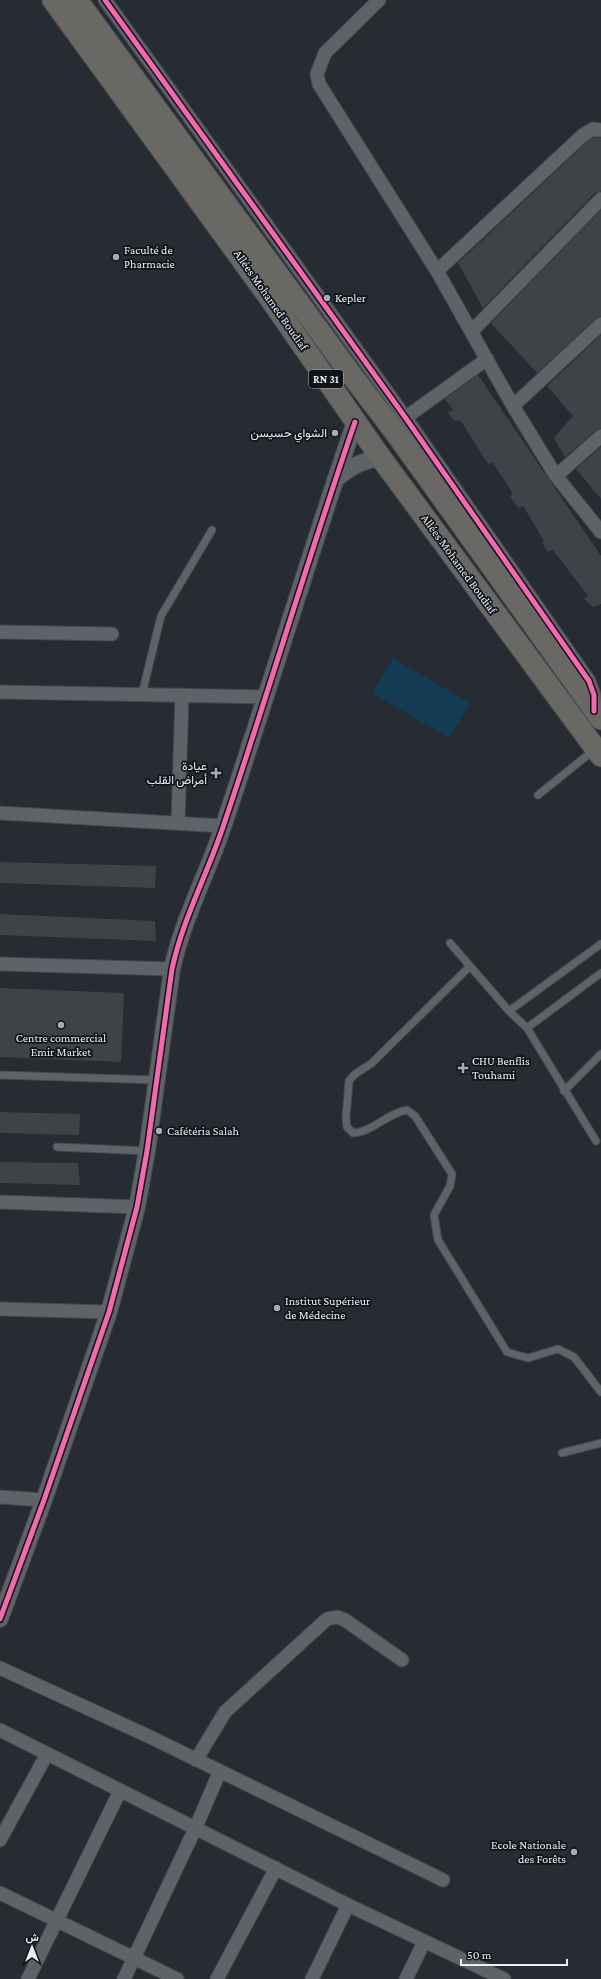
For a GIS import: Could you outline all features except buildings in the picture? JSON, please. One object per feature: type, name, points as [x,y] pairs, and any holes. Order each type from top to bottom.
[{"type":"main road","name":"Allées Mohamed Boudiaf","points":[[53,0],[270,297],[381,458],[598,752]]},
{"type":"main road","name":"Allées Mohamed Boudiaf","points":[[77,0],[234,214],[399,422],[598,715]]},
{"type":"street","points":[[105,0],[251,202],[399,422],[487,359]]},
{"type":"street","points":[[379,0],[325,54],[317,74],[319,84],[437,271],[513,406],[556,476],[601,532]]},
{"type":"street","points":[[437,271],[583,135],[593,129],[601,130]]},
{"type":"street","points":[[472,331],[601,199]]},
{"type":"street","points":[[234,214],[251,202]]},
{"type":"street","points":[[513,406],[601,324]]},
{"type":"street","points":[[0,1619],[44,1500],[108,1312],[137,1207],[147,1151],[172,969],[184,922],[224,826],[355,422]]},
{"type":"street","points":[[556,476],[601,436]]},
{"type":"street","points":[[335,480],[356,465],[381,458]]},
{"type":"street","points":[[0,632],[112,634]]},
{"type":"street","points":[[0,692],[265,697]]},
{"type":"street","points":[[178,823],[182,695]]},
{"type":"street","points":[[0,813],[224,826]]},
{"type":"street","points":[[0,964],[172,969]]},
{"type":"street","points":[[0,1202],[137,1207]]},
{"type":"street","points":[[0,1309],[108,1312]]},
{"type":"street","points":[[0,1497],[44,1500]]},
{"type":"street","points":[[196,1760],[225,1712],[328,1619],[337,1617],[346,1620],[402,1660]]},
{"type":"street","points":[[0,1668],[220,1771],[444,1880]]},
{"type":"street","points":[[0,1730],[195,1829],[499,1978]]},
{"type":"street","points":[[0,1840],[47,1754]]},
{"type":"street","points":[[124,1979],[195,1829],[220,1771]]},
{"type":"street","points":[[28,1979],[120,1791]]},
{"type":"street","points":[[217,1979],[276,1868]]},
{"type":"street","points":[[0,1893],[177,1979]]},
{"type":"street","points":[[312,1979],[348,1905]]},
{"type":"street","points":[[406,1979],[424,1942]]},
{"type":"lane","points":[[142,694],[161,616],[212,530]]},
{"type":"lane","points":[[538,795],[598,752]]},
{"type":"lane","points":[[450,943],[509,1011],[527,1028],[564,1091],[596,1141]]},
{"type":"lane","points":[[509,1011],[601,944]]},
{"type":"lane","points":[[470,966],[372,1063],[355,1074],[350,1081],[346,1118],[347,1127],[353,1133],[361,1133],[397,1112],[407,1110],[415,1116],[452,1174],[450,1186],[434,1215],[438,1240],[507,1352],[528,1358],[558,1349],[574,1357],[601,1392]]},
{"type":"lane","points":[[527,1028],[601,973]]},
{"type":"lane","points":[[564,1091],[601,1054]]},
{"type":"lane","points":[[0,1075],[157,1080]]},
{"type":"lane","points":[[57,1146],[147,1151]]},
{"type":"lane","points":[[562,1453],[601,1443]]},
{"type":"shaded area","points":[[393,658],[470,703],[449,738],[372,693]]},
{"type":"cycle path","points":[[105,0],[405,417],[589,681],[594,695],[594,711]]},
{"type":"cycle path","points":[[0,1619],[44,1500],[109,1312],[137,1207],[147,1151],[172,969],[177,950],[189,914],[218,842],[321,522],[355,422]]},
{"type":"place","name":"Faculté de Pharmacie","points":[[116,257]]},
{"type":"place","name":"Kepler","points":[[327,298]]},
{"type":"place","name":"الشواي حسيسن","points":[[335,433]]},
{"type":"place","name":"عيادة أمراض القلب","points":[[216,773]]},
{"type":"place","name":"Centre commercial Emir Market","points":[[61,1025]]},
{"type":"place","name":"CHU Benflis Touhami","points":[[463,1068]]},
{"type":"place","name":"Cafétéria Salah","points":[[159,1131]]},
{"type":"place","name":"Institut Supérieur de Médecine","points":[[277,1308]]},
{"type":"place","name":"Ecole Nationale des Forêts","points":[[574,1852]]}]
